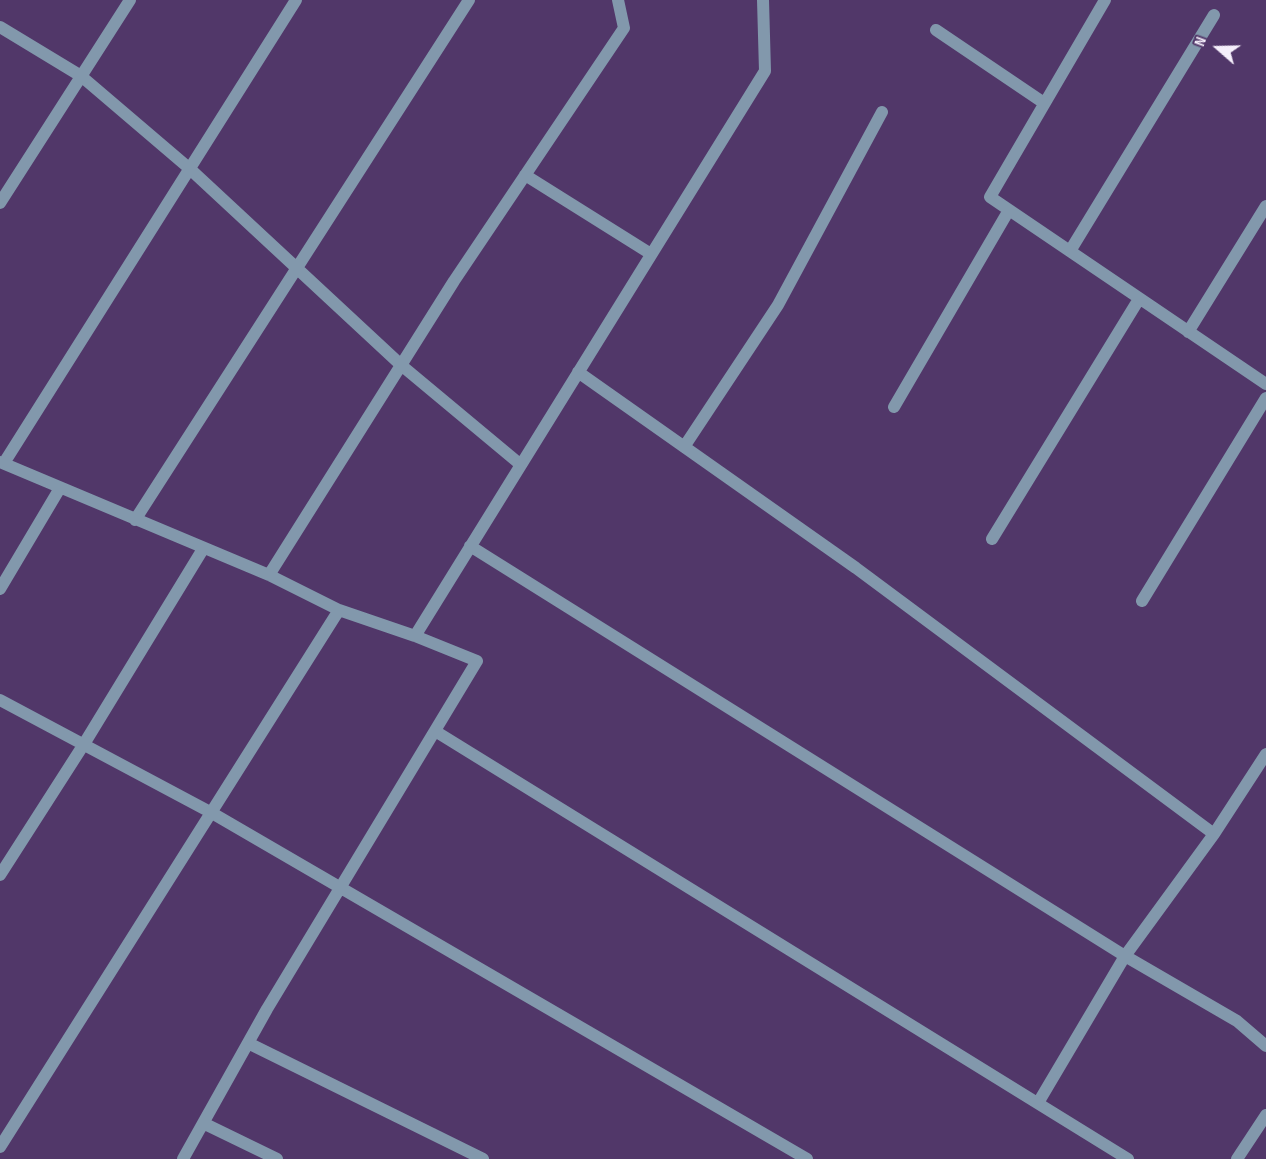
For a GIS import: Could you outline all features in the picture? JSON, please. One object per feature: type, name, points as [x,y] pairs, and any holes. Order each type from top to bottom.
[{"type":"street","points":[[0,203],[130,0]]},
{"type":"street","points":[[183,1159],[248,1043],[477,662],[415,636],[339,610],[269,575],[2,462],[296,0]]},
{"type":"street","points":[[135,520],[470,0]]},
{"type":"street","points":[[269,575],[401,365],[624,28],[618,0]]},
{"type":"street","points":[[415,636],[765,71],[763,0]]},
{"type":"street","points":[[1105,0],[990,197],[1266,384]]},
{"type":"street","points":[[1071,251],[1214,15]]},
{"type":"street","points":[[0,27],[81,76],[190,169],[401,365],[520,465]]},
{"type":"street","points":[[936,30],[1044,103]]},
{"type":"street","points":[[684,447],[778,305],[882,112]]},
{"type":"street","points":[[525,175],[651,254]]},
{"type":"street","points":[[1188,332],[1266,206]]},
{"type":"street","points":[[894,407],[1009,210]]},
{"type":"street","points":[[992,539],[1139,298]]},
{"type":"street","points":[[578,372],[856,568],[1215,834]]},
{"type":"street","points":[[1142,601],[1266,398]]},
{"type":"street","points":[[0,589],[60,488]]},
{"type":"street","points":[[470,546],[1125,956],[1238,1021],[1266,1046]]},
{"type":"street","points":[[0,875],[84,744],[203,549]]},
{"type":"street","points":[[0,1147],[339,610]]},
{"type":"street","points":[[0,700],[212,813],[807,1159]]},
{"type":"street","points":[[435,731],[1128,1159]]},
{"type":"street","points":[[1038,1103],[1125,956],[1215,834],[1266,754]]},
{"type":"street","points":[[248,1043],[483,1159]]},
{"type":"street","points":[[1237,1159],[1266,1115]]},
{"type":"street","points":[[203,1123],[277,1159]]}]
